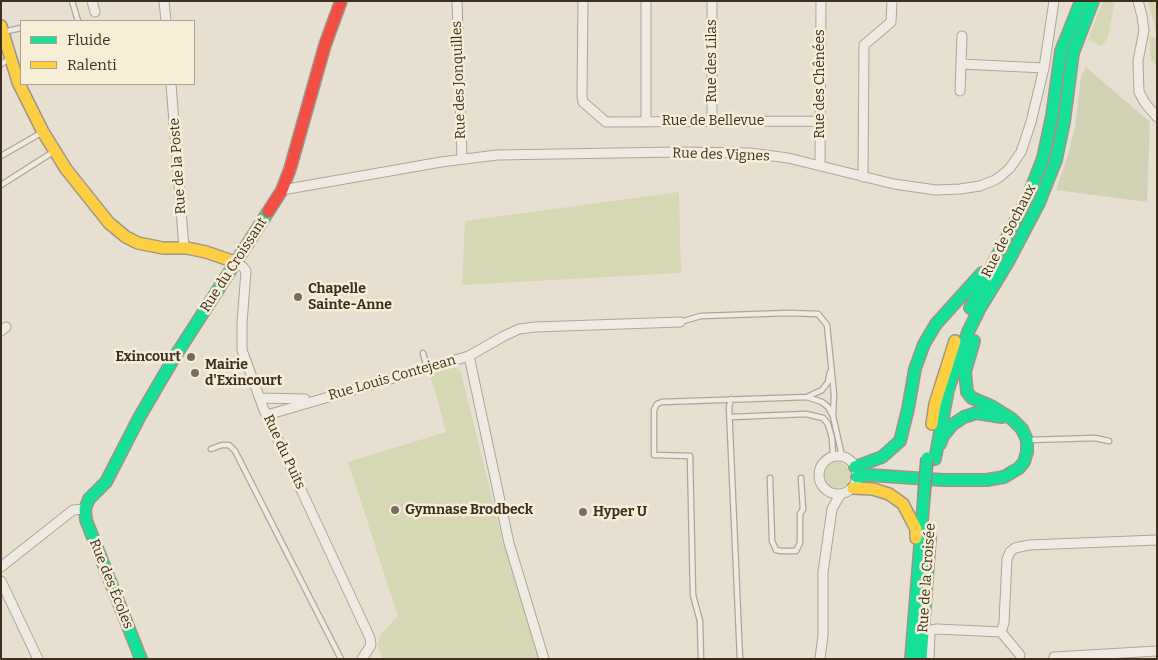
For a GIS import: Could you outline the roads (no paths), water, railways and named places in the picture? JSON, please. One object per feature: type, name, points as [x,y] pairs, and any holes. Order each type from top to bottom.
[{"type":"main road","name":"Rue du Croissant","points":[[85,509],[89,499],[106,482],[140,416],[174,358],[282,190],[290,169],[325,45],[341,1]]},
{"type":"main road","name":"Rue de Sochaux","points":[[931,458],[935,404],[948,360],[966,314],[1028,197],[1044,158],[1061,51],[1081,1]]},
{"type":"main road","name":"Rue de Sochaux","points":[[931,458],[948,390],[968,332],[1039,203],[1056,160],[1064,122],[1073,53],[1093,1]]},
{"type":"main road","points":[[2,30],[6,61],[43,132],[66,169],[109,223],[126,237],[138,243],[163,248],[184,248],[206,252],[235,262]]},
{"type":"main road","points":[[856,472],[882,457],[900,441],[915,369],[924,344],[936,324],[999,251]]},
{"type":"main road","points":[[856,472],[868,475],[943,480],[987,480],[1004,477],[1013,473],[1024,462],[1027,452],[1027,440],[1022,429],[1012,419],[991,406],[972,398],[967,392],[965,372],[987,307],[1008,262]]},
{"type":"main road","points":[[911,659],[918,566],[928,496],[931,458],[943,436],[952,425],[964,417],[976,413],[1012,419]]},
{"type":"main road","points":[[853,488],[873,489],[888,494],[903,504],[916,529],[918,566]]},
{"type":"main road","name":"Rue de la Croisée","points":[[921,659],[928,496]]},
{"type":"main road","name":"Rue des Écoles","points":[[85,509],[86,520],[141,659]]},
{"type":"street","points":[[92,1],[95,12]]},
{"type":"street","points":[[164,1],[166,20]]},
{"type":"street","name":"Rue des Jonquilles","points":[[457,1],[462,160]]},
{"type":"street","name":"Rue de Bellevue","points":[[583,1],[583,102],[606,122],[820,121]]},
{"type":"street","points":[[646,1],[646,122]]},
{"type":"street","name":"Rue des Lilas","points":[[712,1],[712,121]]},
{"type":"street","name":"Rue des Chênées","points":[[820,166],[821,1]]},
{"type":"street","points":[[862,177],[864,45],[891,22],[892,1]]},
{"type":"street","name":"Rue des Vignes","points":[[282,190],[497,155],[750,153],[788,158],[894,184],[936,190],[980,186],[995,180],[1010,168],[1021,152],[1031,122],[1044,68],[1054,1]]},
{"type":"street","points":[[1138,1],[1144,30],[1138,61],[1138,92],[1157,117]]},
{"type":"street","points":[[960,91],[962,36]]},
{"type":"street","points":[[961,64],[1044,68]]},
{"type":"street","name":"Rue de la Poste","points":[[171,85],[184,248]]},
{"type":"street","name":"Rue du Puits","points":[[235,262],[244,267],[246,271],[242,350],[267,414],[370,638],[371,644],[362,659]]},
{"type":"street","name":"Rue Louis Contejean","points":[[267,414],[469,356],[519,329],[680,322]]},
{"type":"street","points":[[469,356],[511,550],[544,659]]},
{"type":"street","name":"Rue Louis Contejean","points":[[260,398],[315,400]]},
{"type":"street","points":[[820,659],[823,635],[823,572],[832,509],[840,495],[853,488],[856,472],[852,462],[838,456],[823,463],[818,475],[822,487],[827,492],[832,509]]},
{"type":"street","points":[[827,492],[840,495]]},
{"type":"street","points":[[1,566],[73,510],[85,509]]},
{"type":"street","points":[[1001,632],[1004,623],[1008,559],[1010,552],[1015,548],[1029,545],[1157,540]]},
{"type":"street","points":[[1,582],[38,659]]},
{"type":"street","points":[[929,659],[930,633],[932,630],[937,629],[1001,632],[1020,655]]},
{"type":"street","points":[[1054,657],[1157,651]]},
{"type":"lane","points":[[72,1],[78,20]]},
{"type":"lane","points":[[2,30],[20,28]]},
{"type":"lane","points":[[1,156],[43,132]]},
{"type":"lane","points":[[1,185],[54,151]]},
{"type":"lane","points":[[680,322],[701,316],[788,313],[818,314],[827,324],[834,394],[833,416],[838,456]]},
{"type":"lane","points":[[423,352],[427,368]]},
{"type":"lane","points":[[807,397],[822,390],[828,382],[831,369]]},
{"type":"lane","points":[[701,659],[700,621],[693,595],[690,456],[654,455],[654,410],[662,402],[807,397],[822,402],[828,407],[833,416]]},
{"type":"lane","points":[[731,399],[729,407],[731,417],[740,659]]},
{"type":"lane","points":[[731,417],[806,414],[823,418],[828,424],[838,456]]},
{"type":"lane","points":[[1027,440],[1095,438],[1109,441]]},
{"type":"lane","points":[[211,449],[222,445],[229,446],[234,451],[341,659]]},
{"type":"lane","points":[[770,478],[772,541],[776,550],[781,551],[796,551],[800,543],[801,478]]},
{"type":"place","name":"Chapelle Sainte-Anne","points":[[298,297]]},
{"type":"place","name":"Exincourt","points":[[191,357]]},
{"type":"place","name":"Mairie d'Exincourt","points":[[195,373]]},
{"type":"place","name":"Gymnase Brodbeck","points":[[395,510]]},
{"type":"place","name":"Hyper U","points":[[583,512]]}]
